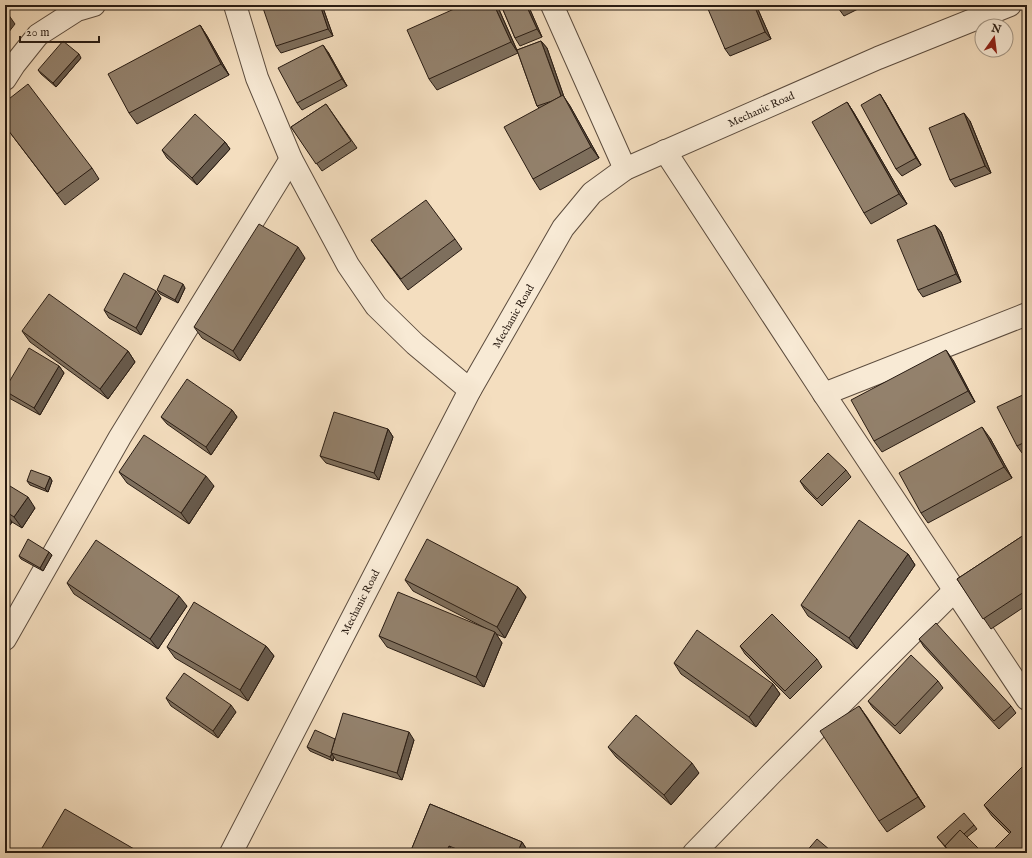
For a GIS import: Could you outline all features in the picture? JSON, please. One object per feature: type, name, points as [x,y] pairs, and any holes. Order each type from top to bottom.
[{"type":"street","points":[[5,79],[14,65],[38,35],[77,10],[94,5]]},
{"type":"street","points":[[235,5],[257,78],[291,159],[348,264],[376,306],[415,344],[470,390]]},
{"type":"street","points":[[552,5],[625,169]]},
{"type":"street","name":"Mechanic Road","points":[[231,853],[470,390],[563,228],[592,194],[625,169],[878,58],[1010,5]]},
{"type":"street","points":[[665,151],[824,394],[1027,699]]},
{"type":"street","points":[[5,639],[120,437],[291,159]]},
{"type":"street","points":[[824,394],[1027,314]]},
{"type":"street","points":[[694,853],[955,590]]},
{"type":"building","points":[[262,5],[320,5],[328,29],[276,46]]},
{"type":"building","points":[[463,5],[494,5],[511,42],[429,79],[407,30]]},
{"type":"building","points":[[501,5],[526,5],[537,29],[515,38]]},
{"type":"building","points":[[718,5],[754,5],[765,32],[725,49],[708,9]]},
{"type":"building","points":[[200,25],[221,64],[129,113],[108,74]]},
{"type":"building","points":[[63,41],[79,54],[53,83],[38,70]]},
{"type":"building","points":[[541,41],[561,96],[537,106],[517,50]]},
{"type":"building","points":[[323,45],[342,79],[297,103],[278,68]]},
{"type":"building","points":[[28,84],[92,168],[57,194],[5,126],[5,102]]},
{"type":"building","points":[[880,94],[916,158],[896,169],[861,105]]},
{"type":"building","points":[[563,95],[591,147],[533,179],[504,127]]},
{"type":"building","points":[[847,102],[899,194],[864,213],[812,122]]},
{"type":"building","points":[[326,104],[351,141],[316,164],[291,127]]},
{"type":"building","points":[[964,113],[985,166],[950,180],[929,128]]},
{"type":"building","points":[[195,114],[225,142],[192,178],[162,150]]},
{"type":"building","points":[[426,200],[455,239],[401,279],[371,240]]},
{"type":"building","points":[[259,224],[298,247],[233,351],[194,327]]},
{"type":"building","points":[[935,225],[956,274],[918,290],[897,240]]},
{"type":"building","points":[[124,273],[156,291],[136,328],[104,310]]},
{"type":"building","points":[[164,275],[183,284],[175,300],[157,290]]},
{"type":"building","points":[[49,294],[128,351],[100,389],[22,331]]},
{"type":"building","points":[[29,348],[59,366],[34,408],[5,391]]},
{"type":"building","points":[[946,350],[968,391],[874,441],[851,400]]},
{"type":"building","points":[[187,379],[232,410],[206,447],[161,417]]},
{"type":"building","points":[[1027,393],[1027,441],[1017,446],[997,407]]},
{"type":"building","points":[[334,412],[388,429],[374,473],[320,456]]},
{"type":"building","points":[[982,427],[1004,467],[921,513],[899,473]]},
{"type":"building","points":[[144,435],[206,476],[181,513],[119,472]]},
{"type":"building","points":[[828,453],[846,470],[817,499],[800,481]]},
{"type":"building","points":[[31,470],[50,477],[45,489],[27,481]]},
{"type":"building","points":[[5,483],[28,497],[14,517],[5,511]]},
{"type":"building","points":[[859,520],[908,554],[849,638],[801,605]]},
{"type":"building","points":[[1027,533],[1027,590],[983,619],[957,579]]},
{"type":"building","points":[[28,539],[49,552],[40,568],[19,556]]},
{"type":"building","points":[[427,539],[518,587],[497,627],[405,580]]},
{"type":"building","points":[[96,540],[179,596],[150,639],[67,583]]},
{"type":"building","points":[[398,592],[495,632],[476,677],[379,636]]},
{"type":"building","points":[[194,602],[266,646],[240,690],[167,647]]},
{"type":"building","points":[[772,614],[817,659],[785,691],[740,646]]},
{"type":"building","points":[[936,623],[1011,706],[994,721],[919,639]]},
{"type":"building","points":[[697,630],[773,684],[749,717],[674,663]]},
{"type":"building","points":[[911,655],[938,681],[895,726],[868,701]]},
{"type":"building","points":[[184,673],[231,705],[213,731],[166,698]]},
{"type":"building","points":[[859,706],[918,797],[879,821],[820,731]]},
{"type":"building","points":[[343,713],[409,732],[397,773],[331,753]]},
{"type":"building","points":[[636,715],[692,763],[664,795],[608,747]]},
{"type":"building","points":[[315,730],[335,739],[330,757],[307,747]]},
{"type":"building","points":[[1022,767],[1027,772],[1027,842],[1023,846],[1025,848],[1021,853],[990,853],[1011,832],[984,805]]},
{"type":"building","points":[[430,804],[522,842],[517,853],[467,853],[449,846],[446,853],[410,853]]},
{"type":"building","points":[[65,809],[141,853],[39,853]]},
{"type":"building","points":[[964,813],[974,825],[964,834],[960,830],[945,846],[937,837]]},
{"type":"building","points":[[960,830],[983,853],[952,853],[945,846]]},
{"type":"building","points":[[817,839],[830,850],[828,853],[805,853]]}]
